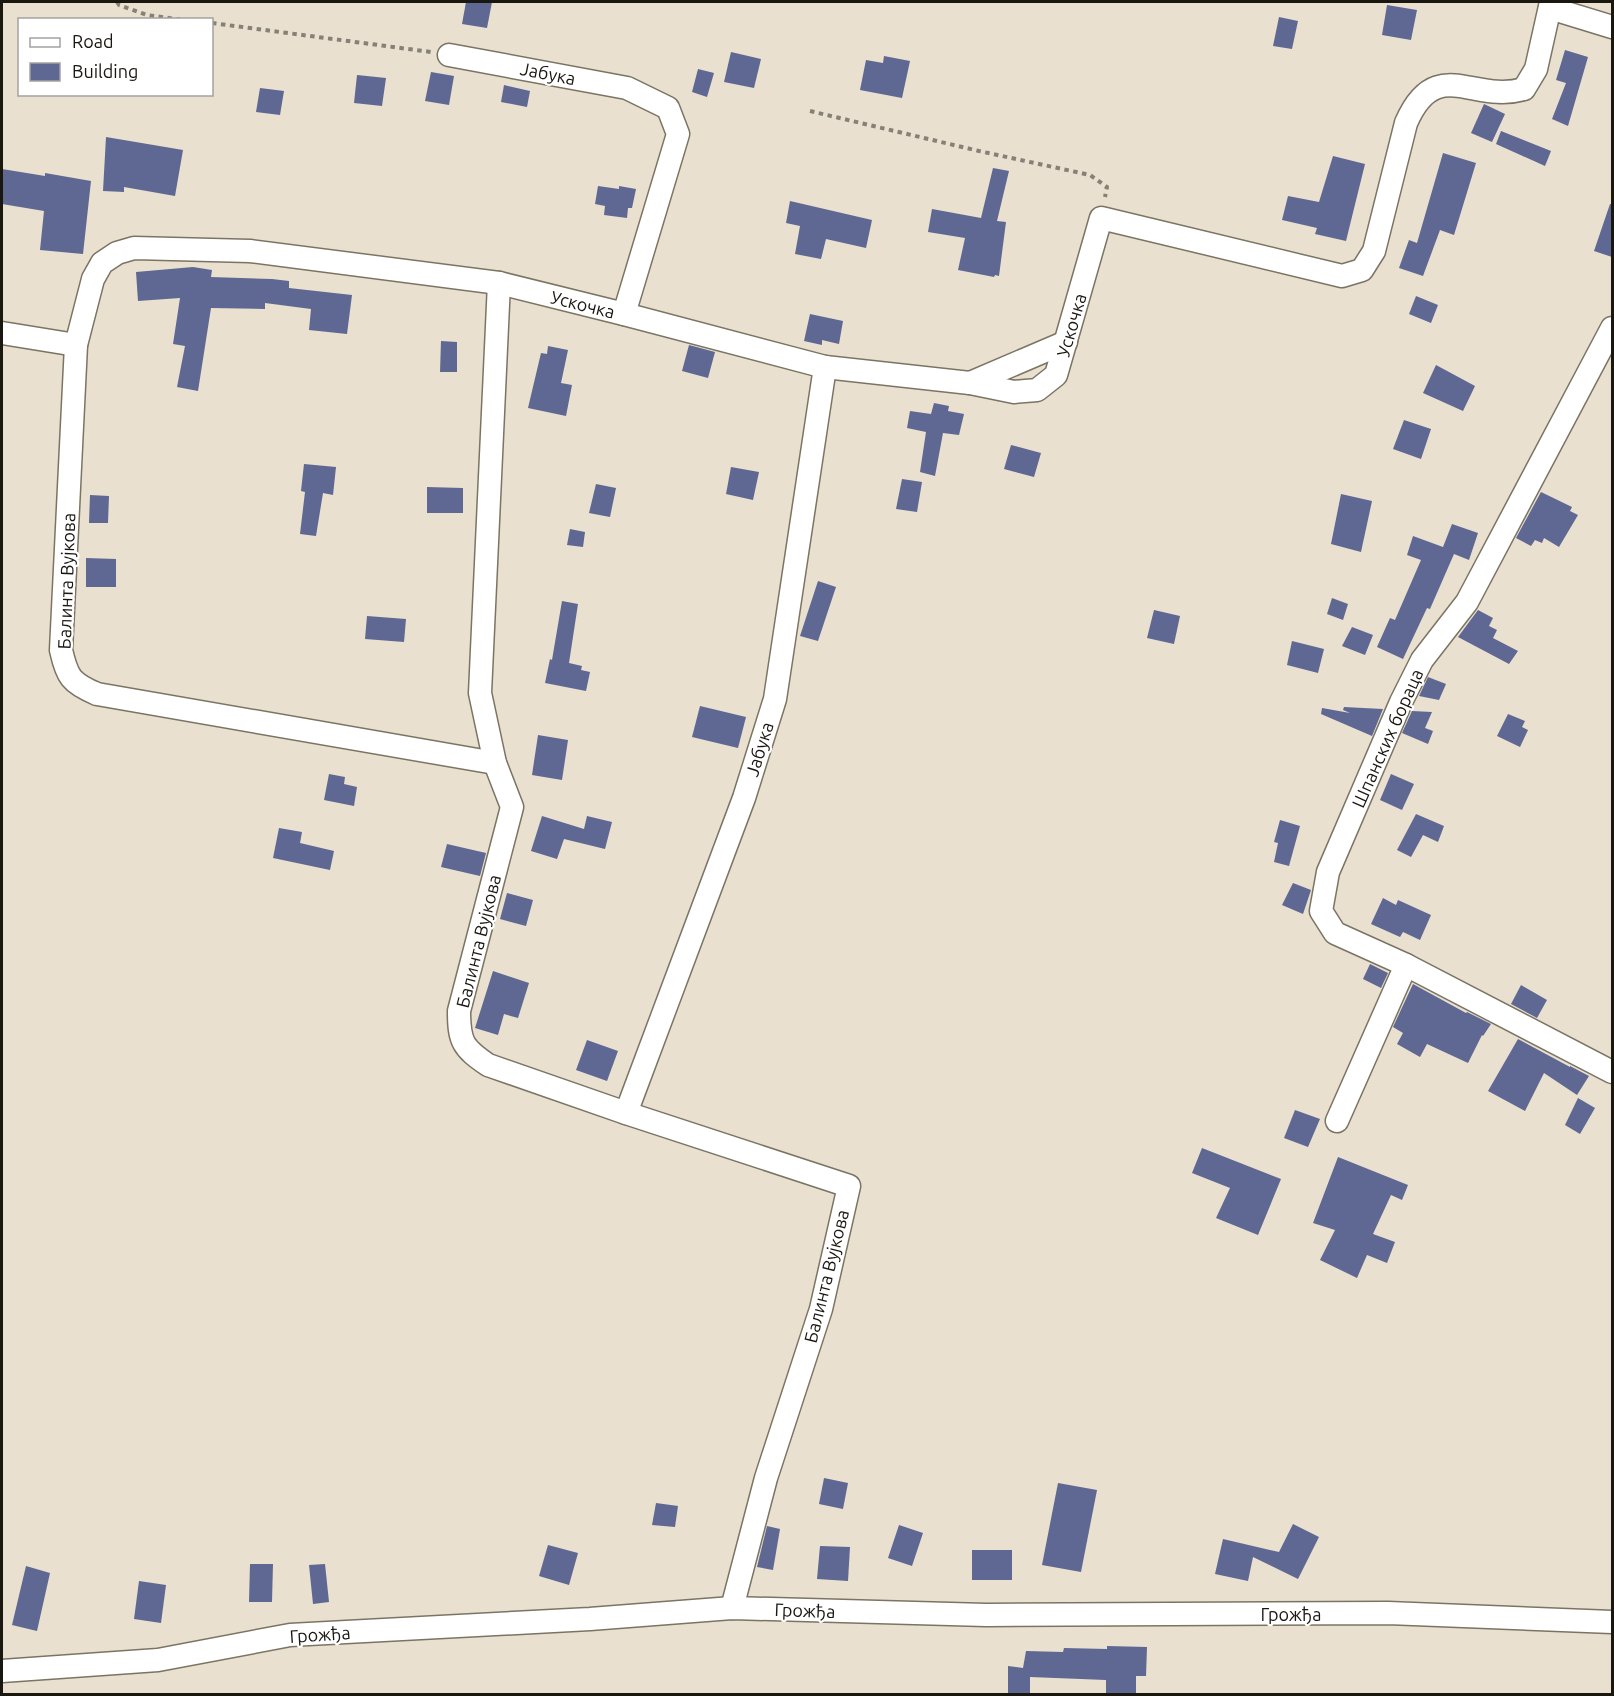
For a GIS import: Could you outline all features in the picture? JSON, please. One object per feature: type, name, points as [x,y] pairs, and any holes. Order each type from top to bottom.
[{"type":"street","points":[[1101,219],[1342,276],[1362,270],[1374,251],[1406,123],[1414,104],[1426,92],[1442,85],[1510,93],[1524,89],[1536,69],[1551,5],[1612,27]]},
{"type":"street","name":"Јабука","points":[[449,55],[627,88],[668,108],[678,134],[624,314]]},
{"type":"street","name":"Ускочка","points":[[75,345],[93,279],[102,263],[117,253],[134,248],[250,251],[499,284],[825,367],[970,383],[1014,392],[1038,390],[1056,375],[1101,219]]},
{"type":"street","points":[[495,763],[480,693],[499,284]]},
{"type":"street","name":"Шпанских бораца","points":[[1612,328],[1467,603],[1422,660],[1401,702],[1328,872],[1321,911],[1335,933],[1406,965],[1612,1072]]},
{"type":"street","points":[[2,333],[75,345]]},
{"type":"street","points":[[970,383],[1066,342]]},
{"type":"street","name":"Балинта Вујкова","points":[[75,345],[61,650],[65,670],[78,686],[97,694],[495,763],[512,807],[459,1011],[459,1034],[470,1053],[488,1065],[849,1186],[821,1310],[766,1478],[732,1608]]},
{"type":"street","name":"Јабука","points":[[626,1113],[744,798],[775,699],[825,367]]},
{"type":"street","points":[[1337,1121],[1406,965]]},
{"type":"street","name":"Грожђа","points":[[2,1671],[158,1660],[290,1635],[590,1619],[732,1608],[986,1615],[1388,1613],[1612,1622]]},
{"type":"path","points":[[117,2],[119,5],[147,15],[169,18]]},
{"type":"path","points":[[213,23],[449,55]]},
{"type":"path","points":[[810,111],[1090,175],[1107,187],[1101,219]]},
{"type":"building","points":[[466,2],[492,2],[487,28],[462,24]]},
{"type":"building","points":[[1387,5],[1417,10],[1411,40],[1382,35]]},
{"type":"building","points":[[1279,17],[1298,21],[1292,49],[1273,46]]},
{"type":"building","points":[[1565,50],[1588,57],[1568,126],[1552,119],[1566,83],[1556,80]]},
{"type":"building","points":[[731,52],[761,59],[754,88],[724,82]]},
{"type":"building","points":[[884,56],[910,61],[902,98],[860,90],[866,60],[883,63]]},
{"type":"building","points":[[698,69],[714,73],[707,97],[692,92]]},
{"type":"building","points":[[431,72],[454,76],[449,105],[425,101]]},
{"type":"building","points":[[357,75],[386,78],[382,106],[354,103]]},
{"type":"building","points":[[504,85],[530,91],[527,107],[501,102]]},
{"type":"building","points":[[260,88],[284,91],[280,115],[256,112]]},
{"type":"building","points":[[1484,104],[1505,114],[1492,142],[1471,133]]},
{"type":"building","points":[[1501,131],[1551,151],[1545,166],[1496,144]]},
{"type":"building","points":[[106,137],[183,150],[175,196],[124,187],[124,192],[103,191]]},
{"type":"building","points":[[1443,153],[1476,163],[1454,235],[1440,230],[1423,276],[1399,268],[1409,240],[1417,243]]},
{"type":"building","points":[[1333,156],[1365,164],[1346,241],[1315,234],[1317,228],[1282,220],[1288,196],[1319,202]]},
{"type":"building","points":[[993,168],[1009,171],[997,221],[1006,222],[999,276],[994,277],[958,270],[965,238],[928,232],[932,209],[981,218]]},
{"type":"building","points":[[2,169],[91,181],[83,254],[40,250],[44,211],[2,204]]},
{"type":"building","points":[[598,186],[636,189],[632,208],[628,208],[627,218],[604,215],[605,206],[595,204]]},
{"type":"building","points":[[790,201],[872,220],[866,248],[826,239],[821,259],[795,254],[800,226],[786,223]]},
{"type":"building","points":[[1610,204],[1612,204],[1612,257],[1594,251]]},
{"type":"building","points":[[193,267],[212,270],[211,277],[289,281],[289,288],[352,295],[347,334],[309,330],[311,309],[265,303],[265,309],[211,308],[198,391],[177,387],[185,346],[173,344],[180,298],[138,301],[136,272]]},
{"type":"building","points":[[1416,296],[1438,305],[1431,323],[1409,314]]},
{"type":"building","points":[[810,314],[843,321],[839,344],[822,340],[822,345],[804,341]]},
{"type":"building","points":[[441,341],[457,342],[457,372],[440,372]]},
{"type":"building","points":[[689,345],[715,352],[708,378],[682,371]]},
{"type":"building","points":[[548,346],[568,350],[561,383],[572,385],[566,416],[528,408],[541,353],[547,354]]},
{"type":"building","points":[[1436,365],[1475,386],[1463,411],[1423,393]]},
{"type":"building","points":[[934,403],[949,406],[948,411],[964,414],[959,435],[943,433],[935,476],[920,472],[926,432],[907,428],[910,411],[931,414]]},
{"type":"building","points":[[1404,420],[1431,429],[1421,459],[1393,449]]},
{"type":"building","points":[[1011,445],[1041,453],[1034,477],[1004,469]]},
{"type":"building","points":[[304,464],[336,467],[333,495],[323,493],[316,536],[300,534],[305,492],[301,491]]},
{"type":"building","points":[[731,467],[759,472],[753,500],[726,494]]},
{"type":"building","points":[[902,479],[922,482],[917,512],[896,509]]},
{"type":"building","points":[[596,484],[616,488],[610,517],[589,513]]},
{"type":"building","points":[[427,487],[463,488],[463,513],[427,513]]},
{"type":"building","points":[[1541,492],[1572,507],[1570,511],[1578,515],[1559,547],[1544,538],[1542,543],[1535,540],[1531,546],[1516,538]]},
{"type":"building","points":[[1341,494],[1372,501],[1361,552],[1331,544]]},
{"type":"building","points":[[90,495],[109,496],[108,523],[89,523]]},
{"type":"building","points":[[1452,524],[1478,533],[1469,560],[1454,554],[1430,609],[1427,608],[1403,659],[1377,647],[1390,618],[1395,620],[1421,560],[1407,555],[1413,536],[1443,547]]},
{"type":"building","points":[[570,529],[585,532],[583,547],[567,545]]},
{"type":"building","points":[[86,558],[116,559],[116,587],[86,587]]},
{"type":"building","points":[[818,581],[836,587],[818,641],[800,636]]},
{"type":"building","points":[[1332,598],[1348,604],[1343,620],[1327,614]]},
{"type":"building","points":[[562,601],[578,604],[569,663],[582,666],[581,670],[590,672],[586,691],[545,683],[550,659],[552,660]]},
{"type":"building","points":[[1154,610],[1180,616],[1174,644],[1147,638]]},
{"type":"building","points":[[1478,610],[1493,618],[1489,626],[1497,630],[1493,638],[1518,651],[1509,664],[1458,637]]},
{"type":"building","points":[[367,616],[406,619],[404,642],[365,639]]},
{"type":"building","points":[[1352,627],[1373,635],[1365,655],[1342,646]]},
{"type":"building","points":[[1292,641],[1324,649],[1318,673],[1287,665]]},
{"type":"building","points":[[1428,677],[1446,684],[1439,700],[1419,696]]},
{"type":"building","points":[[700,706],[746,717],[738,748],[692,737]]},
{"type":"building","points":[[1344,707],[1383,709],[1372,736],[1321,714],[1322,708],[1350,713],[1343,710]]},
{"type":"building","points":[[1412,711],[1432,712],[1425,728],[1433,731],[1428,744],[1402,733]]},
{"type":"building","points":[[1508,714],[1525,721],[1522,727],[1528,730],[1520,747],[1497,736]]},
{"type":"building","points":[[538,735],[568,740],[562,780],[532,775]]},
{"type":"building","points":[[329,774],[345,777],[344,784],[357,787],[354,806],[324,800]]},
{"type":"building","points":[[1391,774],[1414,784],[1402,810],[1380,800]]},
{"type":"building","points":[[1416,814],[1444,826],[1438,842],[1423,835],[1411,857],[1397,850]]},
{"type":"building","points":[[542,816],[584,829],[587,816],[612,822],[605,849],[564,839],[557,859],[531,851]]},
{"type":"building","points":[[1280,820],[1300,826],[1289,866],[1274,862],[1278,843],[1274,842]]},
{"type":"building","points":[[279,828],[302,832],[300,843],[334,851],[330,870],[273,858]]},
{"type":"building","points":[[447,844],[486,853],[480,876],[441,867]]},
{"type":"building","points":[[1293,883],[1311,890],[1303,914],[1282,905]]},
{"type":"building","points":[[507,893],[533,900],[526,926],[500,919]]},
{"type":"building","points":[[1383,898],[1396,905],[1398,900],[1431,915],[1420,940],[1403,932],[1400,937],[1371,924]]},
{"type":"building","points":[[1370,964],[1388,973],[1381,988],[1363,979]]},
{"type":"building","points":[[493,971],[529,983],[518,1018],[504,1014],[498,1035],[475,1028]]},
{"type":"building","points":[[1413,984],[1491,1024],[1482,1035],[1468,1063],[1427,1044],[1420,1057],[1397,1044],[1403,1033],[1393,1027]]},
{"type":"building","points":[[1521,985],[1547,1000],[1537,1018],[1511,1004]]},
{"type":"building","points":[[1518,1039],[1589,1076],[1577,1095],[1544,1073],[1525,1111],[1488,1091]]},
{"type":"building","points":[[587,1040],[618,1051],[607,1081],[576,1070]]},
{"type":"building","points":[[1578,1098],[1595,1108],[1580,1134],[1565,1125]]},
{"type":"building","points":[[1295,1110],[1320,1119],[1308,1147],[1284,1138]]},
{"type":"building","points":[[1202,1148],[1281,1179],[1258,1235],[1216,1218],[1230,1188],[1192,1173]]},
{"type":"building","points":[[1338,1157],[1408,1185],[1402,1200],[1391,1195],[1373,1234],[1395,1242],[1387,1263],[1367,1255],[1357,1278],[1320,1260],[1335,1230],[1313,1223]]},
{"type":"building","points":[[824,1478],[848,1483],[843,1509],[819,1504]]},
{"type":"building","points":[[1058,1483],[1097,1490],[1081,1572],[1042,1565]]},
{"type":"building","points":[[656,1503],[678,1506],[675,1527],[652,1525]]},
{"type":"building","points":[[1293,1524],[1319,1537],[1298,1579],[1253,1557],[1248,1581],[1215,1574],[1223,1539],[1279,1552]]},
{"type":"building","points":[[899,1525],[923,1533],[912,1566],[888,1558]]},
{"type":"building","points":[[767,1526],[780,1529],[773,1570],[757,1567]]},
{"type":"building","points":[[548,1545],[578,1553],[569,1585],[539,1576]]},
{"type":"building","points":[[820,1546],[850,1547],[848,1581],[817,1579]]},
{"type":"building","points":[[972,1550],[1012,1550],[1012,1580],[972,1580]]},
{"type":"building","points":[[250,1564],[273,1564],[272,1602],[249,1602]]},
{"type":"building","points":[[325,1564],[329,1602],[313,1604],[309,1565]]},
{"type":"building","points":[[26,1566],[50,1573],[37,1631],[12,1625]]},
{"type":"building","points":[[139,1581],[166,1585],[161,1623],[134,1619]]},
{"type":"building","points":[[1107,1646],[1147,1647],[1146,1676],[1136,1676],[1136,1695],[1106,1695],[1106,1680],[1030,1677],[1030,1695],[1008,1695],[1008,1666],[1023,1668],[1026,1651],[1063,1652],[1064,1648],[1107,1649]]}]
